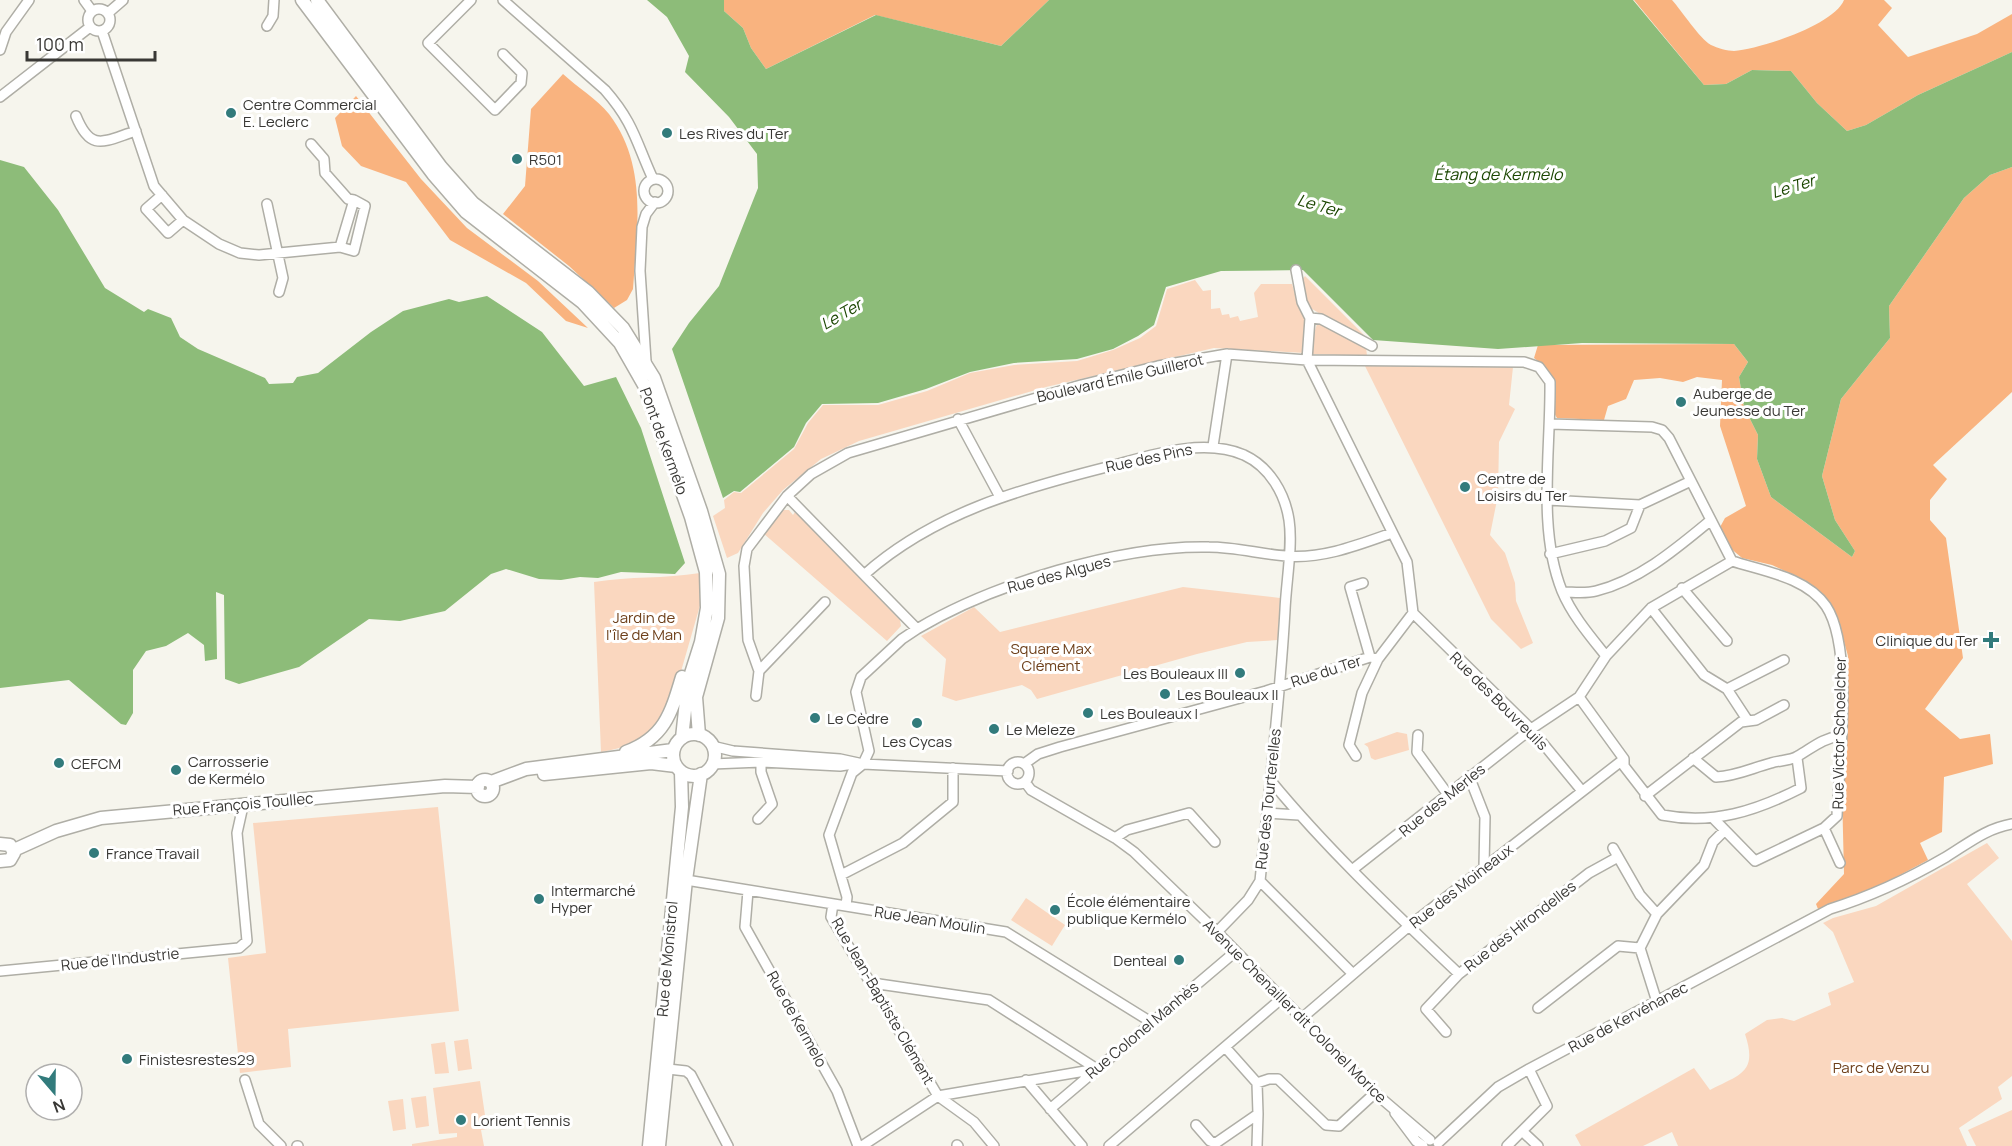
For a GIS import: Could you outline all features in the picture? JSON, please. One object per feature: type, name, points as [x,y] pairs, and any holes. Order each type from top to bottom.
[{"type":"main road","points":[[293,0],[366,77]]},
{"type":"main road","points":[[302,0],[366,77]]},
{"type":"main road","points":[[308,0],[366,77]]},
{"type":"main road","points":[[317,0],[366,77]]},
{"type":"main road","name":"Pont de Kermélo","points":[[366,77],[433,174],[466,212],[582,302],[640,364],[655,410],[696,514]]},
{"type":"main road","points":[[492,785],[526,769],[673,750],[682,738],[688,683],[701,642],[707,608],[706,572],[696,514]]},
{"type":"main road","points":[[492,785],[562,772],[651,763],[679,769],[688,775],[701,774],[712,764],[714,758],[712,746],[699,735],[696,697],[713,641],[721,589],[713,548],[696,514]]},
{"type":"main road","points":[[614,757],[647,743],[669,717],[707,608]]},
{"type":"main road","points":[[682,738],[699,735]]},
{"type":"main road","points":[[673,750],[679,769]]},
{"type":"main road","name":"Rue de Monistrol","points":[[649,1146],[682,807],[679,769]]},
{"type":"main road","name":"Rue de Monistrol","points":[[659,1146],[686,880],[701,774]]},
{"type":"main road","name":"Rue François Toullec","points":[[14,850],[56,831],[101,818],[445,786],[478,788],[481,781],[492,785]]},
{"type":"main road","points":[[0,844],[8,844],[14,850],[12,858],[2,865]]},
{"type":"street","points":[[0,50],[6,32],[29,0]]},
{"type":"street","points":[[84,0],[92,11]]},
{"type":"street","points":[[108,13],[123,0]]},
{"type":"street","points":[[267,26],[273,16],[274,0]]},
{"type":"street","points":[[471,0],[428,43],[495,110],[521,82],[522,73],[503,54]]},
{"type":"street","points":[[503,0],[605,90],[619,106],[629,119],[653,179]]},
{"type":"street","points":[[90,27],[88,20],[92,11],[100,8],[108,13],[110,22],[102,31]]},
{"type":"street","points":[[90,27],[102,31]]},
{"type":"street","points":[[0,97],[90,27]]},
{"type":"street","points":[[102,31],[154,186],[183,220],[231,250],[259,255],[340,247],[354,251],[365,206],[348,199],[326,173],[324,159],[311,144]]},
{"type":"street","points":[[76,116],[85,136],[90,140],[101,141],[136,131]]},
{"type":"street","points":[[640,364],[642,226],[646,214],[655,202],[665,198],[668,189],[662,181],[653,179]]},
{"type":"street","points":[[653,179],[644,189],[648,200],[655,202]]},
{"type":"street","points":[[162,195],[146,209],[168,233],[183,220]]},
{"type":"street","points":[[340,247],[354,200]]},
{"type":"street","points":[[267,204],[283,278],[279,292]]},
{"type":"street","points":[[1296,270],[1302,302],[1310,318],[1307,360],[1407,562],[1413,614]]},
{"type":"street","points":[[1310,318],[1321,319],[1372,346]]},
{"type":"street","points":[[1213,446],[1227,354]]},
{"type":"street","name":"Boulevard Émile Guillerot","points":[[759,671],[748,640],[744,566],[747,549],[787,495],[812,474],[848,453],[1081,384],[1158,366],[1227,354],[1307,360],[1524,362],[1539,367],[1550,382],[1550,424]]},
{"type":"street","points":[[958,419],[1000,497]]},
{"type":"street","points":[[1606,656],[1576,617],[1563,592],[1550,554],[1548,500],[1550,424],[1652,427],[1662,430],[1669,438],[1732,561],[1722,569],[1682,588],[1651,608],[1606,656],[1579,697],[1624,759],[1624,766],[1654,807],[1662,814],[1683,819],[1714,819],[1764,807],[1801,788],[1797,758]]},
{"type":"street","name":"Rue des Pins","points":[[865,574],[886,555],[922,532],[955,514],[1000,497],[1128,461],[1213,446],[1245,456],[1276,482],[1290,522],[1280,686]]},
{"type":"street","points":[[1548,500],[1640,505],[1691,481]]},
{"type":"street","points":[[787,495],[917,629]]},
{"type":"street","points":[[1550,554],[1605,541],[1631,528],[1640,505]]},
{"type":"street","points":[[1563,592],[1594,592],[1620,582],[1653,565],[1711,520]]},
{"type":"street","name":"Rue des Algues","points":[[860,764],[868,752],[868,742],[856,692],[861,678],[902,639],[917,629],[996,591],[1100,561],[1153,551],[1209,546],[1288,556],[1324,554],[1392,532]]},
{"type":"street","name":"Rue Victor Schoelcher","points":[[1714,819],[1755,861],[1824,828],[1837,816],[1841,651],[1826,606],[1807,588],[1791,579],[1732,561]]},
{"type":"street","points":[[1356,756],[1349,745],[1362,693],[1374,658],[1350,587],[1363,584]]},
{"type":"street","points":[[1682,588],[1727,641]]},
{"type":"street","points":[[756,696],[759,671],[825,602]]},
{"type":"street","points":[[1651,608],[1704,675],[1727,689],[1748,721]]},
{"type":"street","name":"Rue du Ter","points":[[1024,764],[1038,754],[1060,747],[1374,658],[1413,614]]},
{"type":"street","name":"Rue des Bouvreuils","points":[[1413,614],[1531,729],[1582,791]]},
{"type":"street","points":[[1727,689],[1784,660]]},
{"type":"street","name":"Rue des Tourterelles","points":[[1217,932],[1248,900],[1260,882],[1280,686]]},
{"type":"street","name":"Rue des Merles","points":[[1352,870],[1449,796],[1469,776],[1531,729],[1579,697]]},
{"type":"street","points":[[1646,796],[1741,722],[1756,720],[1784,705]]},
{"type":"street","points":[[1418,735],[1417,752],[1449,796]]},
{"type":"street","points":[[1694,758],[1716,777],[1730,777],[1771,763],[1797,758],[1808,748],[1831,737],[1840,736]]},
{"type":"street","name":"Avenue Chenailler dit Colonel Morice","points":[[712,746],[734,751],[840,759],[860,764]]},
{"type":"street","name":"Rue des Moineaux","points":[[1302,1018],[1409,926],[1624,759]]},
{"type":"street","points":[[758,819],[771,807],[772,803],[760,772],[761,762]]},
{"type":"street","name":"Avenue Chenailler dit Colonel Morice","points":[[712,764],[761,762],[840,766],[860,764],[1008,771]]},
{"type":"street","name":"Avenue Chenailler dit Colonel Morice","points":[[1008,771],[1014,763],[1024,764]]},
{"type":"street","points":[[846,906],[847,897],[829,834],[852,773],[860,764]]},
{"type":"street","points":[[1024,764],[1029,772],[1025,782]]},
{"type":"street","points":[[841,875],[903,843],[953,802],[953,768]]},
{"type":"street","name":"Avenue Chenailler dit Colonel Morice","points":[[1008,771],[1012,783],[1025,782],[1031,790],[1115,838],[1157,873],[1375,1093],[1394,1111],[1407,1118],[1431,1144]]},
{"type":"street","points":[[1469,776],[1485,817],[1484,867]]},
{"type":"street","points":[[1271,781],[1299,815],[1352,870],[1459,974]]},
{"type":"street","name":"Rue de l'Industrie","points":[[0,970],[239,948],[247,941],[237,833],[243,806]]},
{"type":"street","points":[[1115,838],[1127,830],[1189,813],[1215,842]]},
{"type":"street","points":[[1267,813],[1299,815]]},
{"type":"street","name":"Rue de Kervénanec","points":[[1431,1144],[1498,1087],[1529,1069],[1830,909],[1873,896],[1947,856],[1979,834],[1993,827],[2012,824]]},
{"type":"street","name":"Rue Victor Schoelcher","points":[[1824,828],[1840,863]]},
{"type":"street","points":[[1657,1002],[1640,948],[1657,914],[1704,865],[1713,842],[1725,830]]},
{"type":"street","name":"Rue des Hirondelles","points":[[1446,1032],[1426,1009],[1459,974],[1616,852],[1640,895],[1657,914]]},
{"type":"street","name":"Rue Jean Moulin","points":[[686,880],[1006,932],[1151,1022]]},
{"type":"street","points":[[1260,882],[1353,974]]},
{"type":"street","name":"Rue de Kermelo","points":[[748,891],[745,927],[837,1091],[860,1146]]},
{"type":"street","name":"Rue Jean-Baptiste Clément","points":[[833,904],[831,917],[938,1096]]},
{"type":"street","points":[[1538,1008],[1618,946],[1640,948]]},
{"type":"street","name":"Rue Colonel Manhès","points":[[1050,1109],[1235,952]]},
{"type":"street","points":[[872,983],[989,1000],[1097,1069]]},
{"type":"street","points":[[1109,1146],[1281,999]]},
{"type":"street","points":[[1225,1047],[1257,1083],[1257,1146]]},
{"type":"street","points":[[668,1069],[686,1071],[691,1075],[728,1146]]},
{"type":"street","points":[[860,1146],[938,1096],[1097,1069]]},
{"type":"street","points":[[1507,1146],[1547,1106],[1529,1069]]},
{"type":"street","points":[[1257,1083],[1278,1079],[1326,1125],[1333,1127],[1339,1126],[1375,1093]]},
{"type":"street","points":[[245,1080],[259,1124],[279,1145]]},
{"type":"street","points":[[1026,1080],[1082,1146]]},
{"type":"street","points":[[938,1096],[974,1122],[994,1146]]},
{"type":"street","points":[[1196,1125],[1210,1142],[1216,1143],[1258,1114]]},
{"type":"street","points":[[1522,1131],[1538,1146]]},
{"type":"green space","points":[[1305,276],[1369,340],[1363,340],[1304,304],[1300,282]]},
{"type":"green space","points":[[1195,280],[1203,291],[1211,290],[1211,309],[1220,308],[1222,315],[1229,314],[1230,318],[1238,316],[1240,321],[1258,317],[1254,293],[1261,284],[1292,284],[1299,308],[1307,314],[1305,353],[1214,348],[1046,387],[859,441],[821,459],[783,490],[763,513],[738,553],[727,558],[713,516],[725,508],[724,500],[734,492],[741,493],[794,449],[808,423],[823,405],[878,405],[927,391],[970,373],[1014,365],[1077,361],[1113,350],[1140,338],[1156,326],[1167,289]]},
{"type":"green space","points":[[1317,324],[1326,325],[1366,347],[1367,356],[1312,354],[1313,337]]},
{"type":"green space","points":[[1365,366],[1513,367],[1509,405],[1515,409],[1499,442],[1498,495],[1490,535],[1505,553],[1515,583],[1516,601],[1533,643],[1521,649],[1491,619]]},
{"type":"green space","points":[[782,510],[789,510],[793,515],[795,512],[900,620],[901,626],[887,641],[763,533]]},
{"type":"green space","name":"Jardin de l'île de Man","points":[[700,573],[701,602],[669,713],[656,729],[640,740],[601,752],[594,582]]},
{"type":"green space","name":"Square Max Clément","points":[[1183,587],[1280,598],[1278,640],[1247,642],[1197,654],[1037,699],[1031,690],[1022,685],[956,701],[942,696],[946,659],[921,636],[974,607],[1000,632]]},
{"type":"green space","points":[[1397,732],[1407,734],[1409,750],[1375,760],[1371,758],[1368,747],[1364,744]]},
{"type":"green space","points":[[438,807],[459,1011],[288,1029],[291,1067],[240,1073],[228,958],[266,953],[253,823]]},
{"type":"green space","name":"Parc de Venzu","points":[[1987,843],[1999,858],[1967,884],[2012,941],[2012,1076],[1998,1087],[2002,1099],[1959,1128],[1967,1146],[1678,1146],[1672,1132],[1643,1146],[1581,1146],[1575,1135],[1694,1068],[1710,1090],[1738,1076],[1748,1065],[1745,1034],[1767,1020],[1782,1018],[1794,1021],[1831,1005],[1828,993],[1854,982],[1833,932],[1823,923],[1876,906]]},
{"type":"green space","points":[[1026,898],[1065,925],[1052,946],[1011,920]]},
{"type":"green space","points":[[468,1039],[472,1069],[458,1071],[454,1041]]},
{"type":"green space","points":[[445,1042],[449,1073],[435,1074],[431,1044]]},
{"type":"green space","name":"Lorient Tennis","points":[[480,1081],[487,1129],[481,1130],[484,1146],[412,1146],[412,1144],[457,1137],[457,1133],[439,1134],[433,1088]]},
{"type":"green space","points":[[426,1096],[429,1126],[416,1128],[411,1098]]},
{"type":"green space","points":[[403,1099],[406,1129],[393,1131],[388,1101]]},
{"type":"green space","points":[[2012,1110],[2012,1146],[1976,1146],[1968,1130]]},
{"type":"shaded area","points":[[724,0],[1049,0],[1001,46],[875,15],[766,69],[751,48],[743,28],[724,11]]},
{"type":"shaded area","points":[[1634,0],[1672,0],[1706,42],[1734,51],[1778,41],[1812,27],[1837,9],[1844,0],[1884,0],[1892,8],[1878,25],[1908,57],[1977,34],[2012,14],[2012,52],[1918,95],[1866,125],[1847,131],[1817,103],[1791,71],[1752,70],[1726,84],[1704,85]]},
{"type":"shaded area","points":[[563,74],[609,114],[630,154],[635,176],[637,221],[633,289],[627,300],[614,308],[569,266],[503,214],[525,186],[531,109]]},
{"type":"shaded area","points":[[356,96],[421,179],[467,228],[538,281],[588,328],[566,321],[526,283],[450,240],[406,182],[361,166],[342,146],[335,118]]},
{"type":"shaded area","points":[[2012,167],[2012,392],[1933,465],[1947,479],[1930,500],[1930,520],[1946,538],[1963,658],[1925,709],[1960,739],[1990,734],[1993,764],[1944,777],[1942,832],[1920,843],[1928,860],[1872,890],[1818,909],[1816,904],[1844,874],[1842,791],[1848,656],[1839,624],[1829,603],[1808,582],[1772,565],[1742,558],[1729,547],[1719,529],[1725,518],[1746,506],[1720,426],[1722,380],[1697,377],[1683,382],[1660,378],[1634,380],[1626,399],[1608,406],[1604,420],[1557,418],[1553,410],[1552,381],[1544,367],[1534,358],[1538,345],[1734,344],[1748,362],[1739,377],[1744,407],[1758,435],[1757,459],[1771,497],[1852,557],[1855,551],[1835,520],[1822,476],[1841,399],[1890,338],[1889,306],[1964,198],[1990,175]]},
{"type":"water","name":"Étang de Kermélo","points":[[647,0],[724,0],[724,11],[743,28],[751,48],[766,69],[876,15],[1001,46],[1049,0],[1633,0],[1704,85],[1726,84],[1752,70],[1791,71],[1817,103],[1847,131],[1866,125],[1918,95],[2012,52],[2012,167],[1990,175],[1964,198],[1889,306],[1890,338],[1841,399],[1822,476],[1835,520],[1855,551],[1852,557],[1771,497],[1757,459],[1758,435],[1744,407],[1739,377],[1748,362],[1734,344],[1582,343],[1498,349],[1373,340],[1303,270],[1221,271],[1166,287],[1154,325],[1113,349],[1077,359],[1014,363],[970,372],[926,389],[878,403],[822,404],[806,423],[794,447],[740,492],[734,491],[723,498],[672,349],[689,323],[719,286],[758,188],[757,154],[729,117],[685,72],[689,56],[667,17]]},
{"type":"water","points":[[0,160],[24,167],[58,210],[105,288],[144,312],[148,309],[171,318],[180,337],[198,349],[265,378],[269,384],[293,383],[297,377],[318,373],[371,332],[403,311],[449,299],[459,302],[487,296],[542,332],[584,386],[616,377],[641,428],[685,563],[675,574],[621,572],[598,578],[580,577],[561,580],[539,579],[506,569],[491,574],[445,611],[400,621],[369,619],[299,667],[239,684],[225,679],[224,595],[216,592],[217,659],[205,661],[204,645],[188,633],[166,646],[146,651],[133,670],[133,713],[126,725],[121,724],[69,680],[0,688]]},
{"type":"place","name":"Centre Commercial E. Leclerc","points":[[231,113]]},
{"type":"place","name":"Les Rives du Ter","points":[[667,133]]},
{"type":"place","name":"R501","points":[[517,159]]},
{"type":"place","name":"Auberge de Jeunesse du Ter","points":[[1681,402]]},
{"type":"place","name":"Centre de Loisirs du Ter","points":[[1465,487]]},
{"type":"place","name":"Clinique du Ter","points":[[1991,640]]},
{"type":"place","name":"Les Bouleaux III","points":[[1240,673]]},
{"type":"place","name":"Les Bouleaux II","points":[[1165,694]]},
{"type":"place","name":"Les Bouleaux I","points":[[1088,713]]},
{"type":"place","name":"Le Cèdre","points":[[815,718]]},
{"type":"place","name":"Les Cycas","points":[[917,723]]},
{"type":"place","name":"Le Meleze","points":[[994,729]]},
{"type":"place","name":"CEFCM","points":[[59,763]]},
{"type":"place","name":"Carrosserie de Kermélo","points":[[176,770]]},
{"type":"place","name":"France Travail","points":[[94,853]]},
{"type":"place","name":"Intermarché Hyper","points":[[539,899]]},
{"type":"place","name":"École élémentaire publique Kermélo","points":[[1055,910]]},
{"type":"place","name":"Denteal","points":[[1179,960]]},
{"type":"place","name":"Finistesrestes29","points":[[127,1059]]},
{"type":"place","name":"Lorient Tennis","points":[[461,1120]]},
{"type":"water label","name":"Le Ter","points":[[1793,186]]},
{"type":"water label","name":"Le Ter","points":[[1319,205]]},
{"type":"water label","name":"Le Ter","points":[[841,314]]}]
